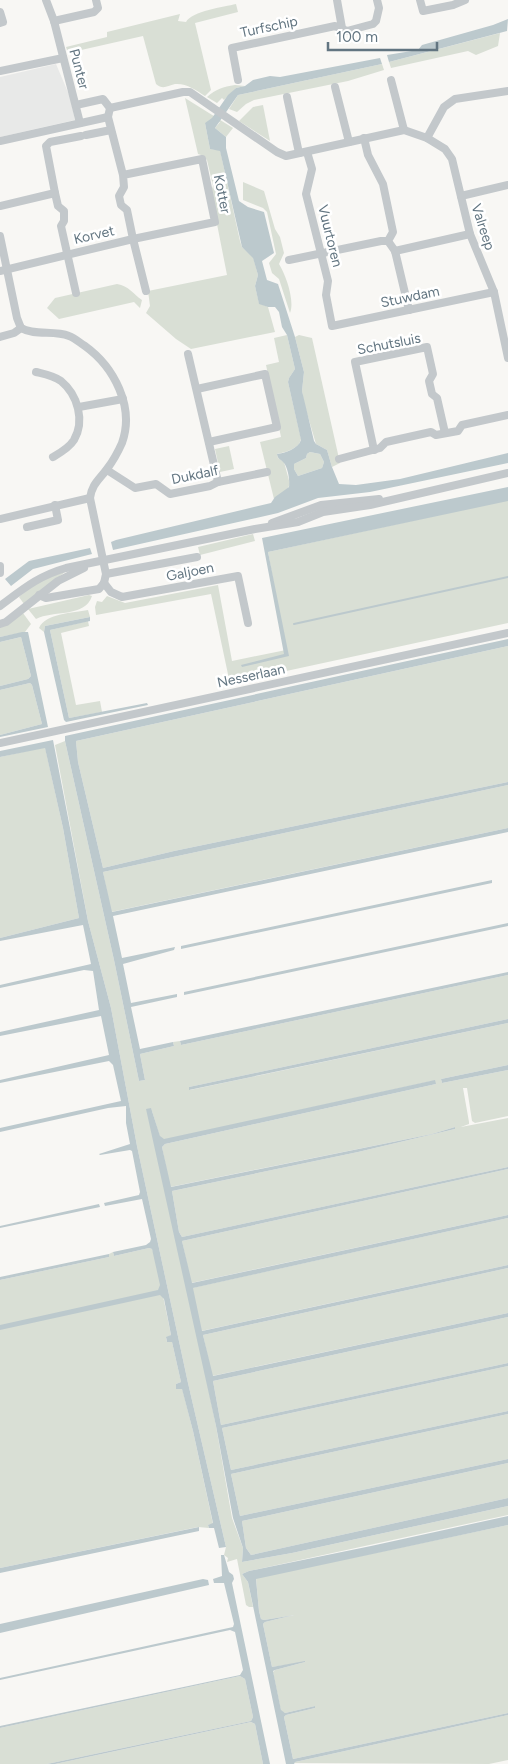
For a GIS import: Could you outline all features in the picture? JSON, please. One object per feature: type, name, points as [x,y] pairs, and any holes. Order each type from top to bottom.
[{"type":"street","name":"Punter","points":[[46,0],[54,21],[80,123]]},
{"type":"street","points":[[54,21],[94,12],[98,8],[96,0]]},
{"type":"street","points":[[337,0],[342,28]]},
{"type":"street","name":"Turfschip","points":[[238,80],[232,48],[335,26],[347,31],[372,24],[376,21],[379,8],[377,0]]},
{"type":"street","points":[[420,0],[423,11],[453,5],[465,0]]},
{"type":"street","points":[[0,12],[3,22],[0,23]]},
{"type":"street","points":[[0,71],[63,58]]},
{"type":"street","points":[[392,80],[404,130]]},
{"type":"street","points":[[335,87],[349,142]]},
{"type":"street","points":[[428,138],[444,107],[455,99],[508,91]]},
{"type":"street","name":"Valreep","points":[[110,108],[182,92],[190,92],[277,152],[286,156],[404,130],[428,138],[445,149],[452,159],[470,234],[494,292],[508,358]]},
{"type":"street","points":[[287,97],[303,152]]},
{"type":"street","points":[[76,104],[103,99],[110,108],[108,117],[124,187],[119,196],[121,205],[127,210],[133,239]]},
{"type":"street","points":[[0,141],[108,117]]},
{"type":"street","name":"Korvet","points":[[76,293],[60,226],[64,221],[64,211],[58,206],[46,146],[50,142],[111,130]]},
{"type":"street","points":[[364,138],[368,155],[383,184],[393,232],[388,241]]},
{"type":"street","name":"Vuurtoren","points":[[303,152],[312,169],[306,194],[328,281],[326,294],[332,326]]},
{"type":"street","name":"Kotter","points":[[122,175],[202,159],[215,222],[133,239]]},
{"type":"street","points":[[460,196],[508,185]]},
{"type":"street","points":[[0,206],[55,192]]},
{"type":"street","points":[[395,251],[470,234]]},
{"type":"street","points":[[0,236],[4,270],[21,328],[27,332],[58,332],[72,337],[98,357],[112,372],[123,399],[125,435],[119,450],[107,470],[93,486],[90,498],[106,574],[104,583],[99,589],[46,598],[39,596]]},
{"type":"street","name":"Korvet","points":[[4,270],[133,239],[146,291]]},
{"type":"street","points":[[388,241],[395,251],[409,310]]},
{"type":"street","points":[[289,260],[388,241]]},
{"type":"street","name":"Stuwdam","points":[[332,326],[494,292]]},
{"type":"street","points":[[0,336],[14,333],[21,328]]},
{"type":"street","name":"Schutsluis","points":[[374,450],[355,362],[427,347],[433,374],[429,381],[432,394],[437,398],[445,434]]},
{"type":"street","points":[[188,354],[218,482]]},
{"type":"street","points":[[36,372],[49,375],[61,381],[79,407],[80,420],[73,441],[62,453],[53,458]]},
{"type":"street","points":[[197,389],[265,374],[277,427],[209,442]]},
{"type":"street","points":[[79,407],[123,399]]},
{"type":"street","points":[[339,459],[380,448],[386,442],[431,432],[436,435],[445,434],[458,431],[462,425],[508,415]]},
{"type":"street","name":"Dukdalf","points":[[107,470],[135,488],[156,484],[170,494],[267,472]]},
{"type":"street","name":"Galjoen","points":[[0,606],[33,581],[66,568],[255,529],[321,505],[404,496],[508,473]]},
{"type":"street","points":[[0,519],[90,498]]},
{"type":"street","points":[[27,527],[58,520],[53,506]]},
{"type":"street","name":"Galjoen","points":[[106,574],[197,557]]},
{"type":"street","name":"Galjoen","points":[[0,624],[6,622],[58,581],[102,562]]},
{"type":"street","points":[[0,566],[0,573]]},
{"type":"street","name":"Galjoen","points":[[104,583],[111,592],[122,597],[238,576],[248,623]]},
{"type":"street","name":"Nesserlaan","points":[[0,743],[508,633]]},
{"type":"shaded area","points":[[236,4],[238,12],[195,23],[211,90],[205,96],[191,87],[183,85],[158,86],[143,36],[68,53],[66,47],[107,37],[107,32],[180,14],[178,21],[186,22],[189,18],[201,12]]},
{"type":"shaded area","points":[[508,19],[507,31],[389,62],[387,55],[418,50],[422,45]]},
{"type":"shaded area","points":[[500,33],[498,46],[476,55],[468,51],[391,68],[389,62]]},
{"type":"shaded area","points":[[380,58],[382,64],[238,95],[215,128],[226,137],[226,148],[239,201],[248,207],[264,212],[274,253],[262,261],[267,280],[278,284],[295,337],[304,372],[302,391],[314,441],[327,450],[339,484],[356,485],[400,479],[508,453],[508,463],[370,492],[318,498],[278,513],[113,550],[111,542],[116,540],[271,503],[275,497],[289,487],[287,468],[277,454],[294,448],[301,440],[288,382],[295,369],[279,312],[275,307],[259,304],[255,286],[258,275],[253,258],[242,247],[220,151],[210,149],[205,123],[212,118],[228,95],[236,88],[245,86],[253,80],[270,76],[280,77]],"holes":[[[310,452],[320,454],[324,462],[322,468],[298,476],[294,469],[294,464],[306,458]]]},
{"type":"shaded area","points":[[56,64],[70,97],[75,120],[0,137],[0,77]]},
{"type":"shaded area","points":[[382,64],[384,70],[348,81],[254,100],[237,112],[229,109],[238,95]]},
{"type":"shaded area","points":[[235,85],[245,86],[236,88],[224,100],[222,98],[217,103],[207,97],[220,89]]},
{"type":"shaded area","points":[[185,98],[233,128],[226,137],[215,128],[220,122],[205,123],[210,149],[220,150],[242,247],[253,257],[258,275],[255,286],[259,303],[268,307],[275,332],[191,349],[176,339],[146,313],[150,306],[148,291],[227,275],[207,160],[198,154]]},
{"type":"shaded area","points":[[263,105],[270,141],[239,121],[253,107]]},
{"type":"shaded area","points":[[243,182],[264,191],[284,253],[279,264],[289,288],[290,313],[279,279],[272,273],[269,263],[276,254],[267,212],[263,208],[243,200]]},
{"type":"shaded area","points":[[117,284],[128,288],[142,300],[140,308],[134,302],[59,319],[47,308],[55,298]]},
{"type":"shaded area","points":[[287,335],[295,369],[288,382],[301,439],[295,448],[277,454],[278,458],[284,462],[290,484],[287,490],[274,499],[260,442],[281,437],[266,365],[279,362],[274,338]]},
{"type":"shaded area","points":[[299,335],[312,338],[340,463],[332,467],[327,450],[316,444],[304,403],[302,391],[304,372],[295,337]]},
{"type":"shaded area","points":[[229,446],[234,469],[220,472],[215,449]]},
{"type":"shaded area","points":[[310,452],[320,454],[324,462],[322,468],[298,476],[294,469],[294,464],[306,458]]},
{"type":"shaded area","points":[[508,487],[508,501],[268,552],[289,656],[242,667],[241,665],[284,654],[262,538]]},
{"type":"shaded area","points":[[508,500],[508,623],[236,682],[235,678],[229,679],[211,594],[96,615],[95,607],[97,601],[102,602],[107,596],[125,603],[218,585],[232,661],[286,650],[268,552]]},
{"type":"shaded area","points":[[253,534],[255,541],[200,555],[198,547]]},
{"type":"shaded area","points":[[90,548],[92,554],[33,569],[11,586],[5,579],[29,561]]},
{"type":"shaded area","points":[[65,572],[24,604],[19,597],[39,580]]},
{"type":"shaded area","points":[[89,595],[92,596],[88,603],[76,611],[43,616],[36,619],[28,609]]},
{"type":"shaded area","points":[[88,610],[90,617],[45,626],[44,632],[39,628],[48,619]]},
{"type":"shaded area","points":[[23,613],[31,624],[25,632],[0,637],[0,628]]},
{"type":"shaded area","points":[[90,617],[90,621],[50,630],[69,718],[147,703],[148,705],[66,722],[44,632],[45,626]]},
{"type":"shaded area","points":[[88,621],[89,626],[61,633],[76,705],[100,701],[102,712],[69,718],[50,630]]},
{"type":"shaded area","points":[[28,632],[48,727],[0,737],[0,735],[42,724],[30,683],[0,690],[0,686],[28,679],[31,676],[21,637],[0,642],[0,637]]},
{"type":"shaded area","points":[[21,637],[31,676],[28,679],[0,686],[0,642]]},
{"type":"shaded area","points":[[508,639],[508,646],[76,741],[78,762],[103,868],[174,851],[508,782],[508,785],[103,872],[112,912],[508,828],[508,832],[113,916],[122,958],[175,947],[174,950],[123,964],[131,1003],[177,994],[177,997],[131,1007],[140,1049],[173,1042],[174,1046],[140,1054],[145,1080],[139,1081],[65,736]]},
{"type":"shaded area","points":[[508,646],[508,782],[174,851],[103,868],[78,762],[76,741]]},
{"type":"shaded area","points":[[30,683],[42,724],[0,735],[0,690]]},
{"type":"shaded area","points":[[53,740],[88,921],[111,1008],[137,1146],[188,1383],[226,1547],[219,1548],[214,1528],[209,1528],[208,1525],[213,1523],[182,1389],[176,1389],[176,1384],[181,1382],[172,1342],[167,1342],[166,1337],[171,1335],[164,1299],[160,1295],[0,1330],[0,1325],[158,1290],[160,1285],[152,1249],[149,1248],[114,1256],[113,1252],[146,1245],[151,1239],[142,1199],[105,1206],[104,1203],[139,1195],[140,1192],[132,1151],[99,1154],[130,1144],[126,1123],[126,1106],[108,1108],[0,1132],[0,1128],[121,1101],[113,1065],[109,1061],[0,1083],[0,1080],[109,1055],[101,1016],[0,1036],[0,1032],[99,1010],[93,971],[84,970],[0,988],[0,985],[91,964],[83,925],[0,941],[0,938],[79,918],[63,828],[45,748],[0,757],[0,751]]},
{"type":"shaded area","points":[[65,741],[139,1081],[145,1080],[140,1054],[174,1046],[173,1042],[180,1041],[181,1045],[508,975],[508,1019],[189,1087],[190,1090],[508,1023],[508,1065],[441,1079],[442,1083],[508,1070],[508,1116],[475,1123],[472,1121],[467,1088],[463,1088],[469,1124],[461,1127],[508,1118],[508,1167],[182,1237],[179,1232],[172,1191],[358,1152],[455,1129],[455,1127],[432,1134],[170,1187],[162,1147],[165,1144],[436,1084],[432,1081],[164,1140],[160,1137],[151,1108],[216,1426],[232,1518],[243,1548],[242,1562],[508,1506],[508,1515],[249,1571],[242,1574],[248,1582],[253,1607],[246,1605],[237,1559],[227,1562],[228,1558],[224,1555],[226,1547],[188,1383],[137,1146],[111,1008],[88,921],[55,745]]},
{"type":"shaded area","points":[[45,747],[63,828],[79,918],[0,938],[0,757]]},
{"type":"shaded area","points":[[508,785],[508,828],[111,912],[103,872]]},
{"type":"shaded area","points":[[492,880],[492,883],[181,949],[181,946]]},
{"type":"shaded area","points":[[508,923],[508,926],[184,995],[184,992]]},
{"type":"shaded area","points":[[508,972],[508,975],[181,1045],[180,1041]]},
{"type":"shaded area","points":[[508,1019],[508,1023],[189,1090],[189,1087]]},
{"type":"shaded area","points":[[508,1065],[508,1070],[442,1083],[441,1079]]},
{"type":"shaded area","points":[[435,1080],[436,1084],[165,1144],[162,1147],[171,1187],[432,1134],[455,1127],[455,1129],[358,1152],[172,1191],[179,1232],[182,1237],[508,1167],[508,1169],[182,1241],[192,1283],[508,1215],[508,1218],[193,1288],[202,1331],[508,1265],[508,1268],[203,1335],[213,1376],[508,1313],[508,1317],[213,1381],[221,1425],[508,1363],[508,1366],[222,1428],[231,1470],[508,1411],[508,1414],[231,1474],[240,1516],[508,1459],[508,1463],[242,1521],[246,1548],[251,1555],[508,1498],[508,1506],[242,1562],[243,1548],[233,1518],[216,1426],[146,1109],[151,1108],[160,1136],[164,1139]]},
{"type":"shaded area","points":[[508,1169],[508,1215],[191,1283],[182,1241]]},
{"type":"shaded area","points":[[99,1204],[100,1207],[0,1228],[0,1226]]},
{"type":"shaded area","points":[[508,1218],[508,1265],[201,1331],[192,1288]]},
{"type":"shaded area","points":[[149,1248],[152,1249],[155,1257],[171,1335],[166,1338],[167,1342],[172,1342],[181,1382],[176,1384],[177,1389],[182,1388],[213,1524],[208,1525],[209,1528],[198,1527],[0,1568],[0,1280],[109,1257],[109,1254],[113,1252],[114,1256]]},
{"type":"shaded area","points":[[109,1254],[109,1257],[0,1280],[0,1277]]},
{"type":"shaded area","points":[[508,1268],[508,1313],[212,1376],[203,1335]]},
{"type":"shaded area","points":[[508,1317],[508,1363],[221,1425],[213,1381]]},
{"type":"shaded area","points":[[508,1366],[508,1411],[231,1470],[222,1428]]},
{"type":"shaded area","points":[[508,1414],[508,1459],[240,1516],[231,1474]]},
{"type":"shaded area","points":[[508,1463],[508,1498],[251,1555],[246,1548],[242,1521]]},
{"type":"shaded area","points":[[508,1516],[508,1525],[256,1579],[261,1619],[294,1615],[263,1624],[272,1667],[305,1661],[273,1671],[281,1710],[285,1713],[315,1706],[315,1708],[284,1717],[293,1759],[508,1713],[508,1715],[295,1762],[294,1764],[286,1764],[248,1582],[242,1574]]},
{"type":"shaded area","points":[[508,1525],[508,1713],[293,1759],[284,1717],[315,1708],[315,1706],[285,1713],[281,1711],[273,1672],[305,1662],[272,1667],[263,1624],[294,1615],[261,1619],[256,1578]]},
{"type":"shaded area","points":[[199,1527],[199,1531],[0,1573],[0,1568]]},
{"type":"shaded area","points":[[221,1555],[224,1555],[229,1572],[233,1575],[234,1579],[232,1583],[270,1764],[263,1764],[255,1724],[251,1722],[55,1764],[47,1764],[251,1721],[253,1717],[245,1679],[240,1676],[0,1728],[0,1726],[240,1675],[243,1670],[235,1632],[230,1630],[0,1680],[0,1678],[233,1627],[234,1624],[224,1583],[214,1583],[213,1579],[222,1576]]},
{"type":"shaded area","points":[[203,1579],[208,1580],[209,1585],[0,1633],[0,1624]]},
{"type":"shaded area","points":[[240,1676],[245,1679],[253,1717],[251,1721],[47,1764],[0,1764],[0,1728]]},
{"type":"shaded area","points":[[508,1715],[508,1760],[489,1764],[294,1763],[295,1762]]},
{"type":"shaded area","points":[[251,1722],[255,1724],[263,1764],[55,1764]]},
{"type":"waterway","points":[[294,624],[508,577]]}]
